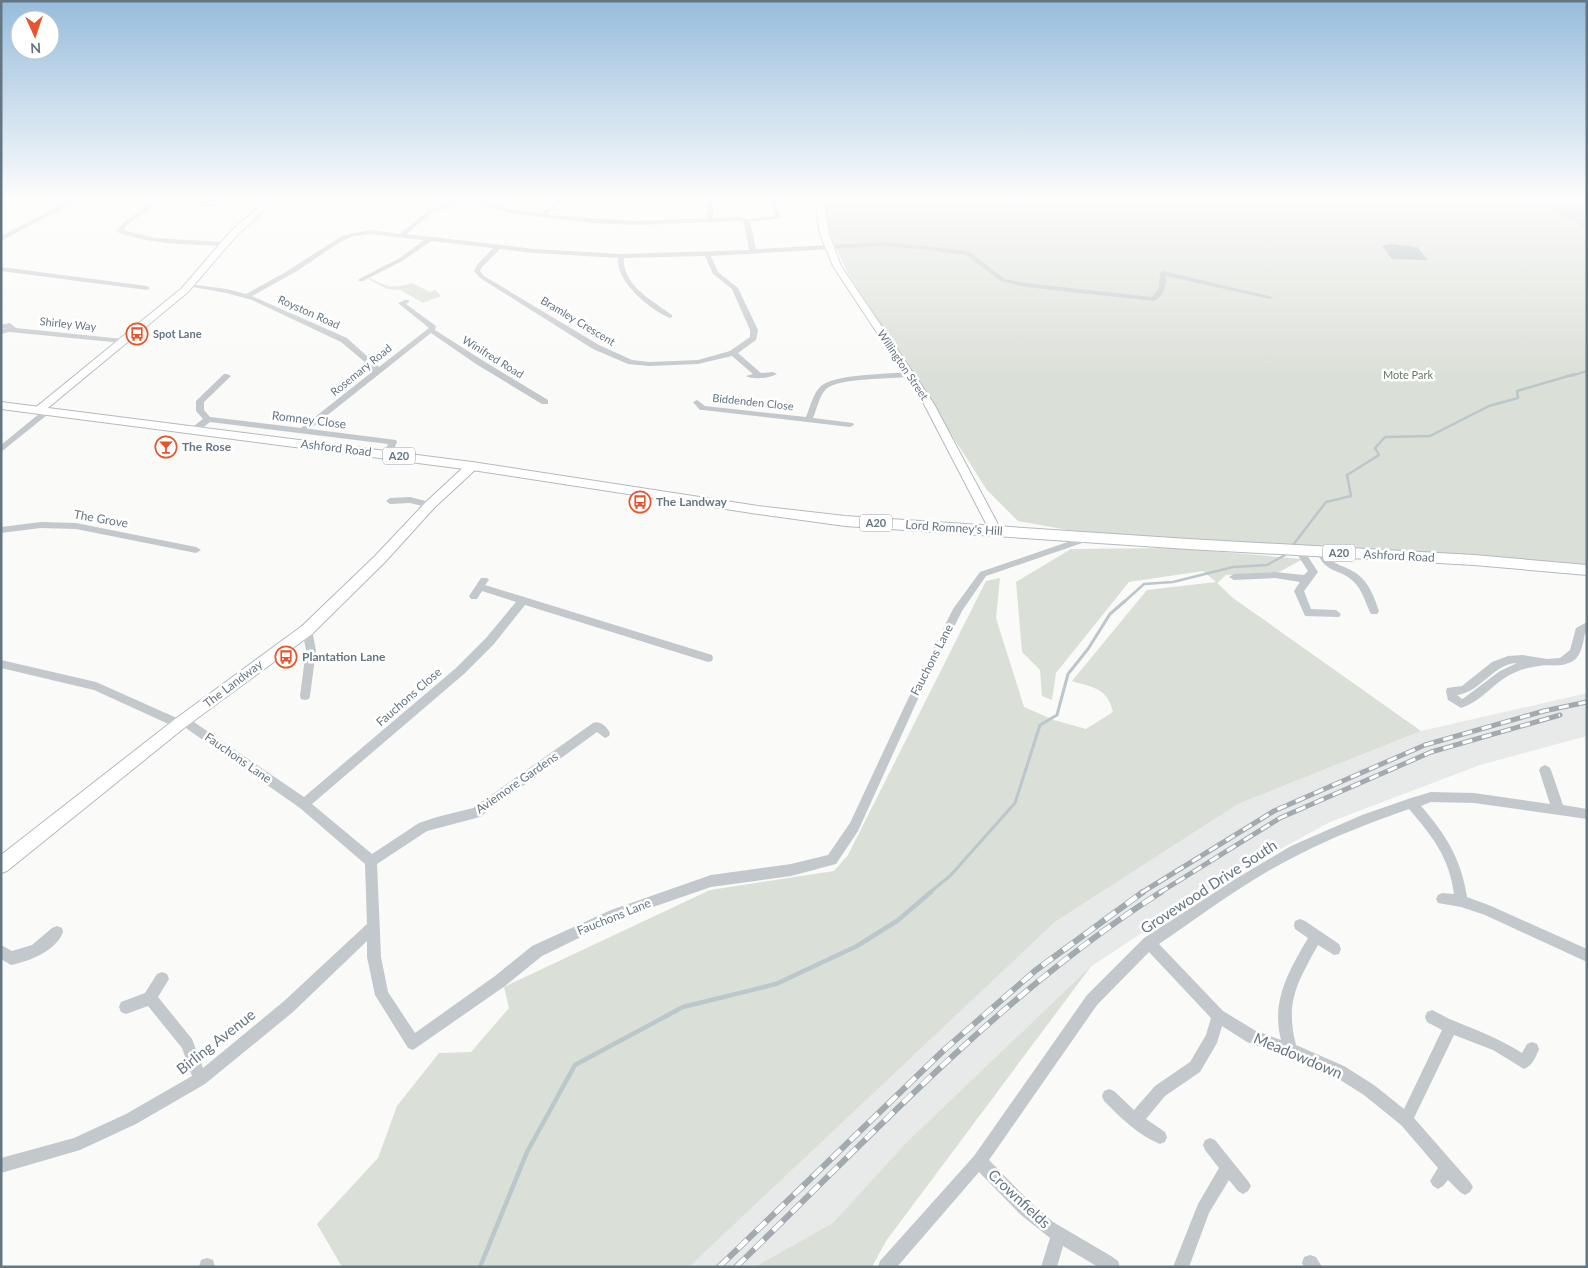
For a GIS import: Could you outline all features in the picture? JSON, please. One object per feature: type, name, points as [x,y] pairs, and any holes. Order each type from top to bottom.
[{"type":"main road","name":"Ashford Road","points":[[1,405],[472,466],[758,510]]},
{"type":"main road","name":"Lord Romney's Hill","points":[[758,510],[844,520],[1091,536]]},
{"type":"main road","name":"Ashford Road","points":[[1091,536],[1300,551],[1474,560],[1587,570]]},
{"type":"street","points":[[1,449],[123,341],[190,285],[212,258]]},
{"type":"street","points":[[246,297],[313,258]]},
{"type":"street","points":[[361,280],[403,258]]},
{"type":"street","name":"Bramley Crescent","points":[[487,258],[479,266],[477,272],[482,277],[596,347],[619,358],[650,364],[698,362],[733,353],[753,338],[754,330],[735,288],[715,274],[709,258]]},
{"type":"street","points":[[620,258],[619,263],[622,273],[631,285],[670,316]]},
{"type":"street","name":"Willington Street","points":[[833,258],[935,413],[995,530]]},
{"type":"street","points":[[975,258],[1003,280],[1025,285],[1154,299],[1163,288],[1163,273],[1270,297]]},
{"type":"street","points":[[3,270],[147,288]]},
{"type":"street","name":"Royston Road","points":[[190,285],[227,291],[246,297],[344,340],[376,367],[376,374]]},
{"type":"street","name":"Winifred Road","points":[[407,301],[401,303],[432,329],[543,403]]},
{"type":"street","name":"Shirley Way","points":[[1,327],[10,325],[12,328],[10,330]]},
{"type":"street","name":"Rosemary Road","points":[[304,430],[432,329]]},
{"type":"street","name":"Shirley Way","points":[[1,332],[10,330],[123,341]]},
{"type":"street","points":[[733,353],[759,375]]},
{"type":"street","points":[[750,376],[774,374]]},
{"type":"street","name":"Biddenden Close","points":[[809,419],[823,388],[830,384],[848,379],[887,378],[909,374]]},
{"type":"street","points":[[194,430],[208,419],[200,411],[200,401],[216,383],[227,376]]},
{"type":"street","name":"Biddenden Close","points":[[697,402],[704,408],[850,425]]},
{"type":"street","name":"Romney Close","points":[[208,419],[392,442],[388,455]]},
{"type":"street","name":"The Landway","points":[[1,865],[182,722],[307,630],[380,559],[430,505],[472,466]]},
{"type":"street","points":[[390,501],[410,500],[430,505]]},
{"type":"street","name":"The Grove","points":[[1,530],[41,525],[76,526],[196,550]]},
{"type":"street","name":"Fauchons Lane","points":[[182,722],[304,804],[371,861],[374,957],[382,995],[413,1043],[537,951],[615,914],[711,881],[791,870],[832,860],[854,827],[912,701],[958,609],[983,574],[1091,536]]},
{"type":"street","points":[[1300,551],[1312,572],[1299,591],[1308,613],[1336,614]]},
{"type":"street","points":[[1321,552],[1331,567],[1353,575],[1359,581],[1374,612]]},
{"type":"street","points":[[1234,577],[1275,575],[1306,579]]},
{"type":"street","points":[[479,588],[708,659]]},
{"type":"street","name":"Fauchons Close","points":[[304,804],[460,671],[490,641],[522,602]]},
{"type":"street","points":[[1540,661],[1532,665],[1512,669],[1488,685],[1474,698],[1461,704],[1452,697],[1452,691],[1465,690],[1492,666],[1508,660],[1526,658],[1552,663],[1570,658],[1576,652],[1580,630],[1587,626]]},
{"type":"street","points":[[305,696],[311,650],[307,630]]},
{"type":"street","points":[[1,664],[96,686],[182,722]]},
{"type":"street","name":"Aviemore Gardens","points":[[371,861],[423,828],[437,822],[476,813],[597,726],[605,733]]},
{"type":"street","points":[[1545,770],[1558,809]]},
{"type":"street","name":"Grovewood Drive South","points":[[886,1267],[953,1188],[979,1161],[1092,1000],[1149,944],[1241,882],[1296,850],[1366,819],[1431,797],[1474,798],[1587,814]]},
{"type":"street","points":[[1411,804],[1438,834],[1452,857],[1459,880],[1461,901]]},
{"type":"street","points":[[1442,899],[1461,901],[1487,910],[1587,956]]},
{"type":"street","points":[[1300,925],[1334,949]]},
{"type":"street","name":"Birling Avenue","points":[[1,1166],[75,1145],[131,1119],[200,1079],[288,1007],[372,928]]},
{"type":"street","points":[[1,951],[12,958],[27,956],[42,947],[58,932]]},
{"type":"street","points":[[1290,1050],[1284,1023],[1285,999],[1316,936]]},
{"type":"street","name":"Meadowdown","points":[[1149,944],[1218,1016],[1252,1037],[1290,1050],[1339,1071],[1369,1090],[1406,1120],[1464,1187]]},
{"type":"street","points":[[126,1007],[150,998],[162,979]]},
{"type":"street","points":[[150,998],[187,1044],[200,1079]]},
{"type":"street","points":[[1135,1121],[1160,1091],[1194,1067],[1212,1038],[1218,1016]]},
{"type":"street","points":[[1432,1017],[1451,1028],[1497,1045],[1524,1062],[1532,1049]]},
{"type":"street","points":[[1406,1120],[1451,1028]]},
{"type":"street","points":[[1109,1096],[1135,1121],[1160,1137]]},
{"type":"street","points":[[1210,1145],[1243,1186]]},
{"type":"street","name":"Crownfields","points":[[979,1161],[1022,1205],[1059,1234],[1097,1255],[1112,1267]]},
{"type":"street","points":[[1181,1267],[1203,1209],[1228,1167]]},
{"type":"street","points":[[1438,1181],[1448,1168]]},
{"type":"street","points":[[1049,1267],[1059,1234]]},
{"type":"shaded area","points":[[1587,693],[1587,736],[1480,765],[1330,822],[1218,883],[1090,967],[909,1140],[805,1267],[689,1267],[1055,922],[1238,804],[1421,731]]},
{"type":"green space","name":"Mote Park","points":[[841,258],[1587,258],[1587,568],[1339,546],[1204,542],[1068,530],[1018,521],[987,490],[846,270]]},
{"type":"green space","points":[[370,278],[390,286],[412,283],[430,292],[435,290],[441,296],[423,303],[400,290],[387,289],[368,279]]},
{"type":"green space","points":[[1174,548],[1303,559],[1279,572],[1226,575],[1217,583],[1233,598],[1421,731],[1238,804],[1055,922],[689,1267],[342,1267],[317,1224],[378,1158],[397,1106],[439,1053],[471,1052],[509,1008],[504,987],[710,890],[834,871],[848,855],[986,581],[1000,578],[996,618],[1024,707],[1054,720],[1086,729],[1113,712],[1103,693],[1093,687],[1072,681],[1147,590],[1216,582],[1203,571],[1129,582],[1056,673],[1052,700],[1042,696],[1040,670],[1022,652],[1016,582],[1071,549]]},
{"type":"green space","points":[[1092,965],[886,1241],[872,1267],[755,1267],[833,1223],[909,1140]]},
{"type":"building","points":[[1426,258],[1428,260],[1392,259]]},
{"type":"waterway","points":[[1571,376],[1587,371]]},
{"type":"waterway","points":[[1293,545],[1326,502],[1351,496],[1347,475],[1379,455],[1375,448],[1385,437],[1430,436],[1489,406],[1518,398],[1517,391],[1575,374]]},
{"type":"waterway","points":[[1124,602],[1144,584],[1173,582],[1233,567],[1267,565],[1285,555]]},
{"type":"waterway","points":[[929,893],[950,876],[1015,803],[1040,725],[1057,715],[1068,674],[1088,649],[1110,614],[1125,601]]},
{"type":"waterway","points":[[480,1267],[527,1152],[575,1065],[683,1007],[776,984],[857,946],[897,921],[931,892]]},
{"type":"railway","points":[[1141,893],[1274,811],[1425,745],[1544,711],[1587,702]]},
{"type":"railway","points":[[1159,893],[1280,818],[1431,752],[1560,715]]},
{"type":"railway","points":[[719,1267],[944,1050],[1036,970],[1143,892]]},
{"type":"railway","points":[[736,1267],[940,1068],[993,1020],[1047,974],[1103,931],[1161,892]]},
{"type":"place","name":"Spot Lane","points":[[137,334]]},
{"type":"place","name":"The Rose","points":[[166,447]]},
{"type":"place","name":"The Landway","points":[[640,502]]},
{"type":"place","name":"Plantation Lane","points":[[286,657]]}]
